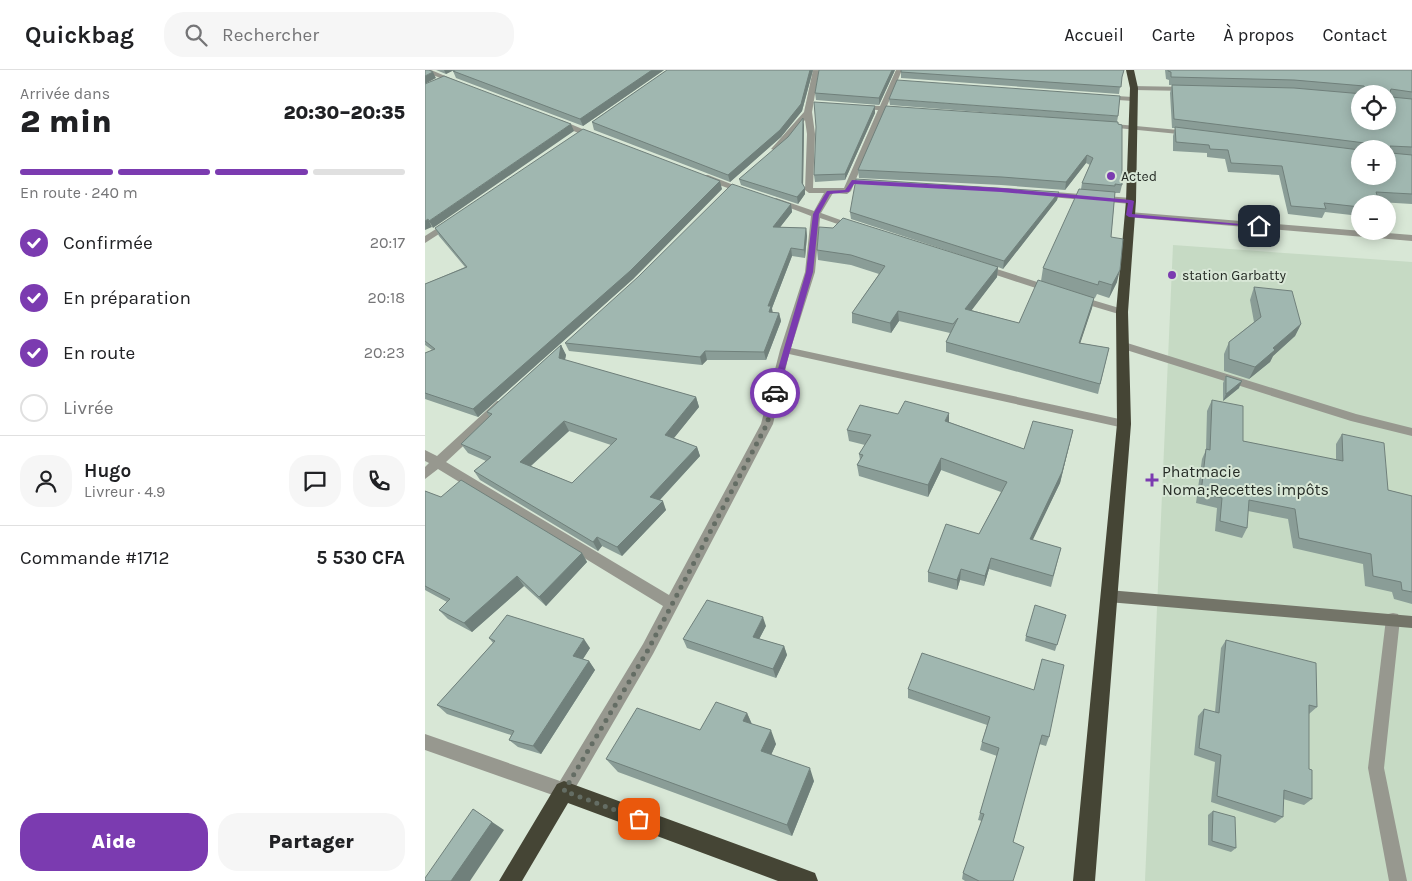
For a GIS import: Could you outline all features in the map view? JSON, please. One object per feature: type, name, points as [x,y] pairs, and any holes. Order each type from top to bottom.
[{"type":"highway","points":[[1084,881],[1124,424],[1122,312],[1130,208],[1133,127],[1133,93],[1129,70]]},
{"type":"highway","points":[[510,881],[564,791],[807,881]]},
{"type":"street","points":[[425,70],[464,85]]},
{"type":"street","points":[[816,70],[809,108],[811,134],[809,190],[829,192],[847,191],[899,70]]},
{"type":"street","points":[[894,82],[903,83]]},
{"type":"street","points":[[1095,96],[1193,90]]},
{"type":"street","points":[[771,153],[785,140],[809,108],[819,105]]},
{"type":"street","points":[[856,106],[912,110]]},
{"type":"street","points":[[545,117],[600,138]]},
{"type":"street","points":[[1095,124],[1202,135]]},
{"type":"street","points":[[573,136],[590,125]]},
{"type":"street","points":[[694,173],[731,188],[750,192]]},
{"type":"street","points":[[852,182],[862,183]]},
{"type":"street","points":[[425,742],[564,791],[648,650],[767,424],[785,350],[810,272],[816,214],[829,192]]},
{"type":"street","points":[[1031,193],[1130,208],[1412,238]]},
{"type":"street","points":[[769,199],[863,229]]},
{"type":"street","points":[[425,240],[455,219]]},
{"type":"street","points":[[974,265],[1057,292]]},
{"type":"street","points":[[1067,295],[1122,312]]},
{"type":"street","points":[[1124,346],[1355,418],[1412,432]]},
{"type":"street","points":[[785,350],[1124,424]]},
{"type":"street","points":[[425,474],[512,395]]},
{"type":"street","points":[[425,455],[438,461],[672,604]]},
{"type":"street","points":[[1108,596],[1277,612],[1393,619],[1412,622]]},
{"type":"street","points":[[1393,619],[1376,768],[1398,881]]},
{"type":"shaded area","points":[[1173,245],[1412,262],[1412,881],[1145,881]]},
{"type":"building","points":[[425,70],[429,70],[433,72],[425,76]]},
{"type":"building","points":[[652,70],[580,119],[453,71]]},
{"type":"building","points":[[667,70],[810,70],[801,104],[780,130],[728,175],[592,122]]},
{"type":"building","points":[[819,70],[892,70],[879,98],[815,93]]},
{"type":"building","points":[[901,70],[1124,70],[1121,87],[901,72]]},
{"type":"building","points":[[1168,70],[1412,70],[1412,92],[1396,90],[1396,85],[1352,85],[1294,80],[1171,77],[1171,72]]},
{"type":"building","points":[[444,76],[571,124],[429,221],[428,219],[425,221],[425,84]]},
{"type":"building","points":[[897,80],[1120,96],[1118,116],[889,99]]},
{"type":"building","points":[[1172,85],[1294,88],[1351,93],[1351,130],[1396,130],[1396,97],[1412,99],[1412,147],[1396,146],[1396,140],[1351,141],[1174,119]]},
{"type":"building","points":[[814,102],[875,106],[845,174],[814,175],[816,127]]},
{"type":"building","points":[[886,106],[1118,122],[1118,124],[1122,125],[1122,185],[1082,183],[1093,158],[1087,155],[1066,182],[858,170]]},
{"type":"building","points":[[803,118],[802,183],[805,188],[797,197],[739,179],[788,137]]},
{"type":"building","points":[[1175,127],[1351,149],[1351,185],[1396,185],[1396,153],[1412,155],[1412,194],[1376,192],[1377,195],[1351,195],[1351,206],[1324,203],[1326,209],[1291,206],[1282,166],[1231,163],[1228,150],[1210,149],[1209,145],[1176,142]]},
{"type":"building","points":[[583,129],[720,181],[630,271],[473,409],[425,393],[425,353],[435,349],[425,341],[425,284],[467,267],[435,228]]},
{"type":"building","points":[[856,179],[1059,192],[1004,261],[850,212]]},
{"type":"building","points":[[732,184],[791,204],[773,227],[806,228],[804,250],[791,248],[768,306],[771,306],[769,312],[779,313],[764,352],[705,351],[700,357],[565,343],[638,277]]},
{"type":"building","points":[[1079,189],[1115,192],[1111,237],[1123,239],[1120,270],[1112,285],[1099,281],[1098,285],[1043,268]]},
{"type":"building","points":[[843,218],[998,267],[965,309],[1019,323],[1038,280],[1094,298],[1079,343],[1109,348],[1100,384],[946,342],[958,318],[953,324],[898,311],[890,323],[852,313],[885,266],[851,255],[817,250],[819,227],[833,228]]},
{"type":"building","points":[[1254,287],[1292,291],[1301,324],[1273,348],[1275,350],[1255,367],[1229,359],[1229,342],[1261,317]]},
{"type":"building","points":[[561,345],[559,358],[696,397],[665,435],[697,447],[650,497],[663,501],[617,547],[597,537],[593,542],[474,471],[491,457],[461,444],[492,414],[487,412]],"holes":[[[564,421],[617,439],[572,483],[520,462]]]},
{"type":"building","points":[[1226,376],[1242,381],[1226,394]]},
{"type":"building","points":[[1212,400],[1243,406],[1243,441],[1343,461],[1342,434],[1384,443],[1388,490],[1412,496],[1412,592],[1402,590],[1401,582],[1373,576],[1371,554],[1299,538],[1295,509],[1249,500],[1247,528],[1220,521],[1222,498],[1201,493],[1206,449],[1210,450]]},
{"type":"building","points":[[905,401],[949,413],[945,421],[1024,449],[1033,421],[1073,430],[1062,472],[1030,539],[1061,548],[1053,576],[991,558],[985,576],[961,569],[957,580],[928,572],[946,524],[979,534],[1007,482],[941,458],[928,485],[857,465],[863,455],[859,454],[871,435],[847,430],[860,405],[898,414]]},
{"type":"building","points":[[461,480],[582,553],[539,597],[517,576],[464,623],[439,610],[450,599],[425,586],[425,491],[441,497]]},
{"type":"building","points":[[707,600],[763,617],[753,637],[784,646],[773,669],[683,639]]},
{"type":"building","points":[[1035,605],[1066,615],[1057,645],[1026,636]]},
{"type":"building","points":[[507,615],[584,639],[573,656],[589,661],[533,746],[509,740],[514,731],[437,705],[495,641],[489,638]]},
{"type":"building","points":[[1226,640],[1316,663],[1317,707],[1309,705],[1309,769],[1312,770],[1312,799],[1284,790],[1283,817],[1217,796],[1221,755],[1199,748],[1204,709],[1219,713]]},
{"type":"building","points":[[922,653],[1034,690],[1042,659],[1064,665],[1049,737],[1042,735],[1013,842],[1024,847],[1013,881],[979,881],[963,873],[984,814],[980,813],[999,748],[982,742],[990,717],[908,689]]},
{"type":"building","points":[[716,702],[747,713],[743,721],[771,730],[761,751],[810,768],[787,825],[606,759],[637,708],[700,730]]},
{"type":"building","points":[[473,809],[492,822],[451,881],[425,881],[425,878]]},
{"type":"building","points":[[1213,811],[1235,817],[1236,848],[1212,841]]},
{"type":"way so far","points":[[639,819],[564,791],[648,650],[767,424],[775,393]]},
{"type":"place","name":"Acted","points":[[1111,176]]},
{"type":"place","name":"station Garbatty","points":[[1172,275]]},
{"type":"place","name":"Phatmacie Noma;Recettes impôts","points":[[1152,480]]},
{"type":"route","points":[[775,393],[785,350],[810,272],[816,214],[829,192],[847,191],[852,182],[1001,190],[1131,201],[1129,215],[1259,226]]}]
